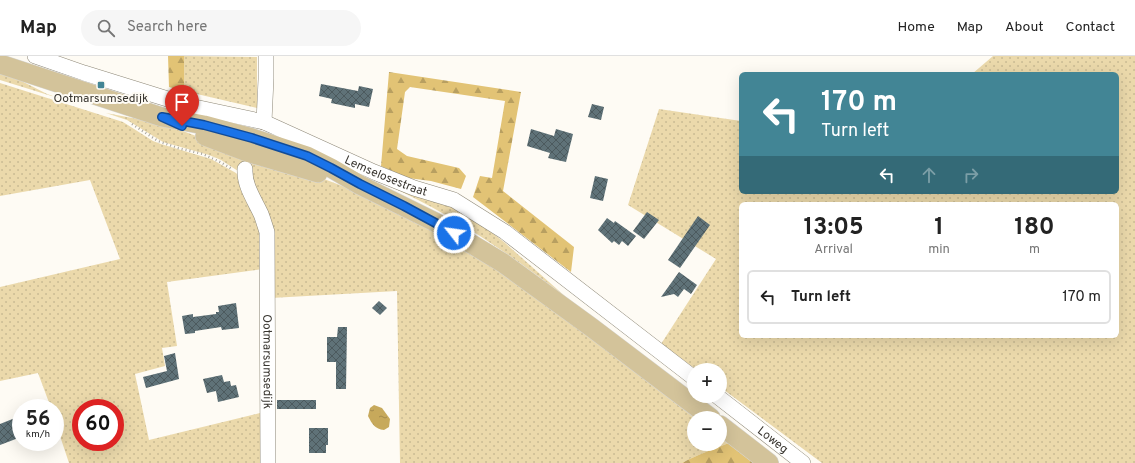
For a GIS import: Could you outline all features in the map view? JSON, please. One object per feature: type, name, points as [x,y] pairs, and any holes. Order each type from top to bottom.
[{"type":"main road","points":[[0,64],[162,117],[204,125],[269,143],[307,156],[435,222],[503,263],[597,331],[702,411]]},
{"type":"main road","points":[[727,430],[769,463]]},
{"type":"street","name":"Lemselosestraat","points":[[35,56],[190,106],[264,122],[374,172],[414,188],[454,200],[505,232],[687,373]]},
{"type":"street","points":[[264,122],[266,56]]},
{"type":"street","name":"Ootmarsumsedijk","points":[[245,172],[247,186],[261,214],[267,232],[268,463]]},
{"type":"street","name":"Loweg","points":[[726,403],[803,463]]},
{"type":"path","points":[[129,123],[158,141],[212,158],[245,172]]},
{"type":"shaded area","points":[[184,56],[257,57],[257,108],[184,91]]},
{"type":"shaded area","points":[[993,56],[1135,56],[1135,463],[822,463],[727,392],[727,363],[687,363],[661,344],[716,259],[628,205],[659,109],[739,121],[739,194],[1119,194],[1119,72],[974,72]]},
{"type":"shaded area","points":[[0,72],[8,74],[47,94],[74,103],[0,80]]},
{"type":"shaded area","points":[[0,83],[123,122],[153,141],[211,159],[236,173],[241,178],[259,219],[263,269],[167,282],[177,346],[162,348],[165,366],[135,374],[149,440],[264,412],[265,463],[69,463],[64,448],[64,399],[48,399],[38,373],[0,381],[0,287],[120,259],[90,180],[0,196]]},
{"type":"shaded area","points":[[106,113],[175,128],[246,155],[243,164],[238,171],[221,160],[209,155],[163,142],[127,120]]},
{"type":"shaded area","points":[[251,156],[316,176],[361,193],[487,260],[691,411],[687,411],[687,451],[708,451],[682,463],[400,463],[397,291],[271,298],[270,230],[248,171]]},
{"type":"shaded area","points":[[382,183],[453,207],[474,219],[504,242],[567,298],[478,235],[407,194]]},
{"type":"green space","points":[[168,56],[184,56],[184,91],[169,87]]},
{"type":"green space","points":[[389,72],[521,92],[503,191],[574,247],[571,272],[473,197],[480,176],[492,178],[505,101],[410,87],[405,92],[397,149],[407,156],[459,168],[466,176],[461,189],[431,181],[408,178],[381,166]]},
{"type":"green space","points":[[731,442],[759,463],[682,463],[708,451],[727,451],[727,444]]},
{"type":"water","points":[[374,405],[382,408],[390,419],[389,427],[384,430],[378,429],[374,426],[368,416],[370,408]]},
{"type":"building","points":[[321,84],[358,91],[359,86],[373,89],[369,107],[355,104],[355,108],[331,103],[332,99],[319,96]]},
{"type":"building","points":[[592,104],[604,107],[601,120],[588,117]]},
{"type":"building","points":[[531,129],[554,136],[556,129],[573,134],[566,162],[548,158],[550,153],[527,146]]},
{"type":"building","points":[[595,176],[608,179],[603,201],[590,198]]},
{"type":"building","points":[[647,212],[659,220],[644,239],[633,231]]},
{"type":"building","points":[[698,216],[710,225],[680,268],[668,260]]},
{"type":"building","points":[[607,218],[614,223],[615,221],[636,236],[628,246],[622,241],[619,245],[614,241],[612,243],[598,230]]},
{"type":"building","points":[[679,272],[697,285],[691,294],[684,289],[678,297],[674,294],[661,297]]},
{"type":"building","points":[[379,301],[387,308],[380,315],[372,308]]},
{"type":"building","points":[[236,303],[239,328],[222,330],[221,327],[185,334],[182,316],[193,314],[193,317],[216,314],[216,312],[219,312],[218,306]]},
{"type":"building","points":[[338,327],[347,327],[346,389],[336,389],[336,362],[327,362],[327,337],[337,337]]},
{"type":"building","points":[[175,353],[179,379],[146,388],[143,377],[167,371],[164,356]]},
{"type":"building","points":[[222,375],[224,382],[230,381],[231,386],[236,385],[239,397],[218,402],[216,391],[207,393],[203,379]]},
{"type":"building","points":[[277,400],[316,400],[316,409],[277,409]]},
{"type":"building","points":[[12,419],[12,440],[0,445],[0,424]]},
{"type":"building","points":[[309,428],[328,428],[328,445],[326,445],[326,453],[309,453]]},
{"type":"place","name":"Ootmarsumsedijk","points":[[101,85]]},
{"type":"route","points":[[182,126],[162,117],[204,125],[269,143],[307,156],[454,233]]}]
